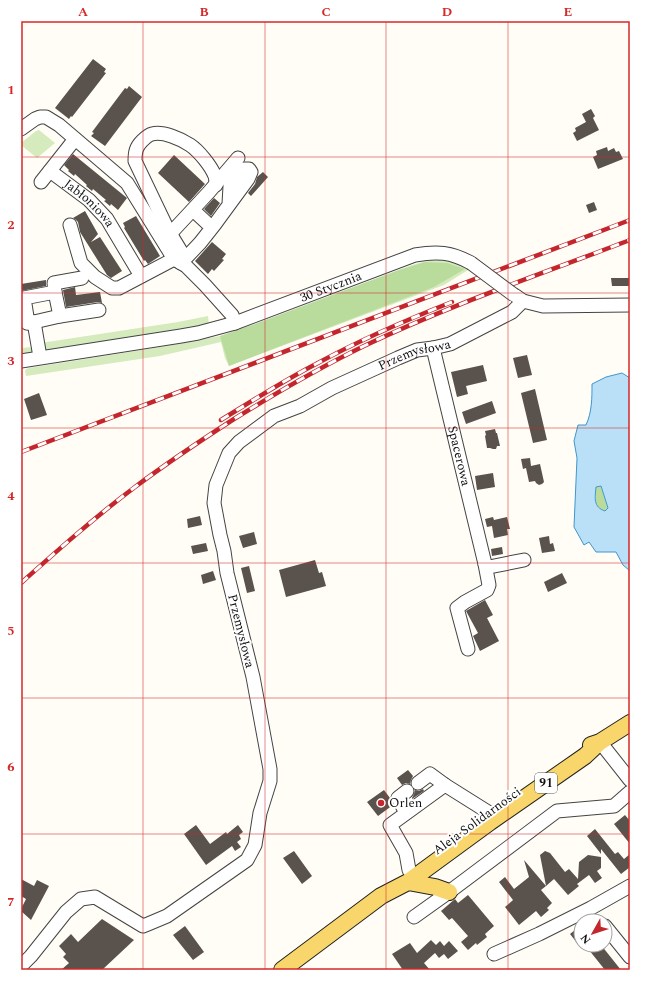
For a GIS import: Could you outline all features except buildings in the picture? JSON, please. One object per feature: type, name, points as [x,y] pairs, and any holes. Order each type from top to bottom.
[{"type":"main road","name":"Aleja Solidarności","points":[[282,970],[409,876],[490,822],[584,756],[600,742],[630,723]]},
{"type":"main road","name":"Aleja Solidarności","points":[[409,876],[488,812],[580,750],[600,742]]},
{"type":"main road","points":[[409,876],[449,892]]},
{"type":"street","points":[[21,129],[34,119],[46,117],[59,125],[127,183],[180,260],[232,315],[236,323]]},
{"type":"street","points":[[180,260],[170,234],[135,160],[137,146],[147,136],[157,133],[167,134],[187,143],[200,154],[210,167],[216,177],[216,185]]},
{"type":"street","name":"Jabłoniowa","points":[[75,139],[50,171],[89,200],[107,219],[141,276]]},
{"type":"street","points":[[170,234],[216,185],[238,158]]},
{"type":"street","points":[[41,182],[50,171]]},
{"type":"street","points":[[180,260],[215,224],[229,204]]},
{"type":"street","points":[[193,210],[207,223]]},
{"type":"street","name":"Jabłoniowa","points":[[70,226],[81,263],[95,277],[112,288],[119,288],[141,276],[180,260]]},
{"type":"street","name":"30 Stycznia","points":[[21,361],[198,333],[236,323],[415,255],[430,253],[448,254],[464,259],[518,298],[543,306],[630,305]]},
{"type":"street","points":[[60,316],[54,283],[82,278]]},
{"type":"street","points":[[40,358],[28,323],[24,298],[56,292]]},
{"type":"street","name":"Przemysłowa","points":[[21,966],[31,956],[66,912],[81,899],[95,897],[143,926],[167,916],[247,860],[256,845],[260,813],[270,781],[270,769],[253,677],[227,573],[214,503],[216,485],[229,453],[239,442],[274,416],[300,406],[332,388],[417,350],[450,344],[512,312],[518,298]]},
{"type":"street","points":[[28,323],[99,310]]},
{"type":"street","name":"Spacerowa","points":[[433,348],[489,585],[488,590],[457,608],[468,648]]},
{"type":"street","points":[[484,564],[489,566],[524,560]]},
{"type":"street","points":[[600,742],[630,780]]},
{"type":"street","points":[[418,783],[430,774],[488,812]]},
{"type":"street","points":[[409,876],[406,853],[390,825],[445,785]]},
{"type":"street","points":[[406,813],[398,798],[407,791]]},
{"type":"street","points":[[414,917],[557,811],[614,806],[630,792]]},
{"type":"street","points":[[494,954],[539,934],[591,908],[630,886]]},
{"type":"street","points":[[591,908],[595,913]]},
{"type":"street","points":[[613,936],[630,957]]},
{"type":"green space","points":[[39,130],[55,143],[37,158],[21,145],[21,143]]},
{"type":"green space","points":[[439,260],[458,264],[468,270],[444,285],[229,366],[225,358],[221,342],[160,356],[26,376],[25,371],[29,368],[220,336],[412,265],[426,261]]},
{"type":"green space","points":[[425,262],[447,263],[465,269],[434,287],[229,366],[220,336],[399,270]]},
{"type":"green space","points":[[208,316],[209,325],[45,352],[41,343],[178,322]]},
{"type":"green space","points":[[33,347],[34,351],[32,353],[21,355],[21,348]]},
{"type":"green space","points":[[601,486],[608,509],[605,511],[598,507],[596,502],[596,487]]},
{"type":"water","points":[[622,373],[630,378],[630,571],[623,565],[616,552],[596,552],[589,542],[584,545],[574,527],[577,458],[574,441],[578,425],[586,425],[588,420],[591,405],[592,384],[606,377]],"holes":[[[601,486],[608,508],[605,511],[598,507],[595,498],[596,487]]]},
{"type":"railway","points":[[21,452],[630,220]]},
{"type":"railway","points":[[21,583],[91,522],[147,478],[234,419],[298,381],[396,331],[496,290],[630,240]]},
{"type":"railway","points":[[221,420],[280,384],[333,355],[383,331],[452,302]]},
{"type":"place","name":"Orlen","points":[[381,803]]}]
